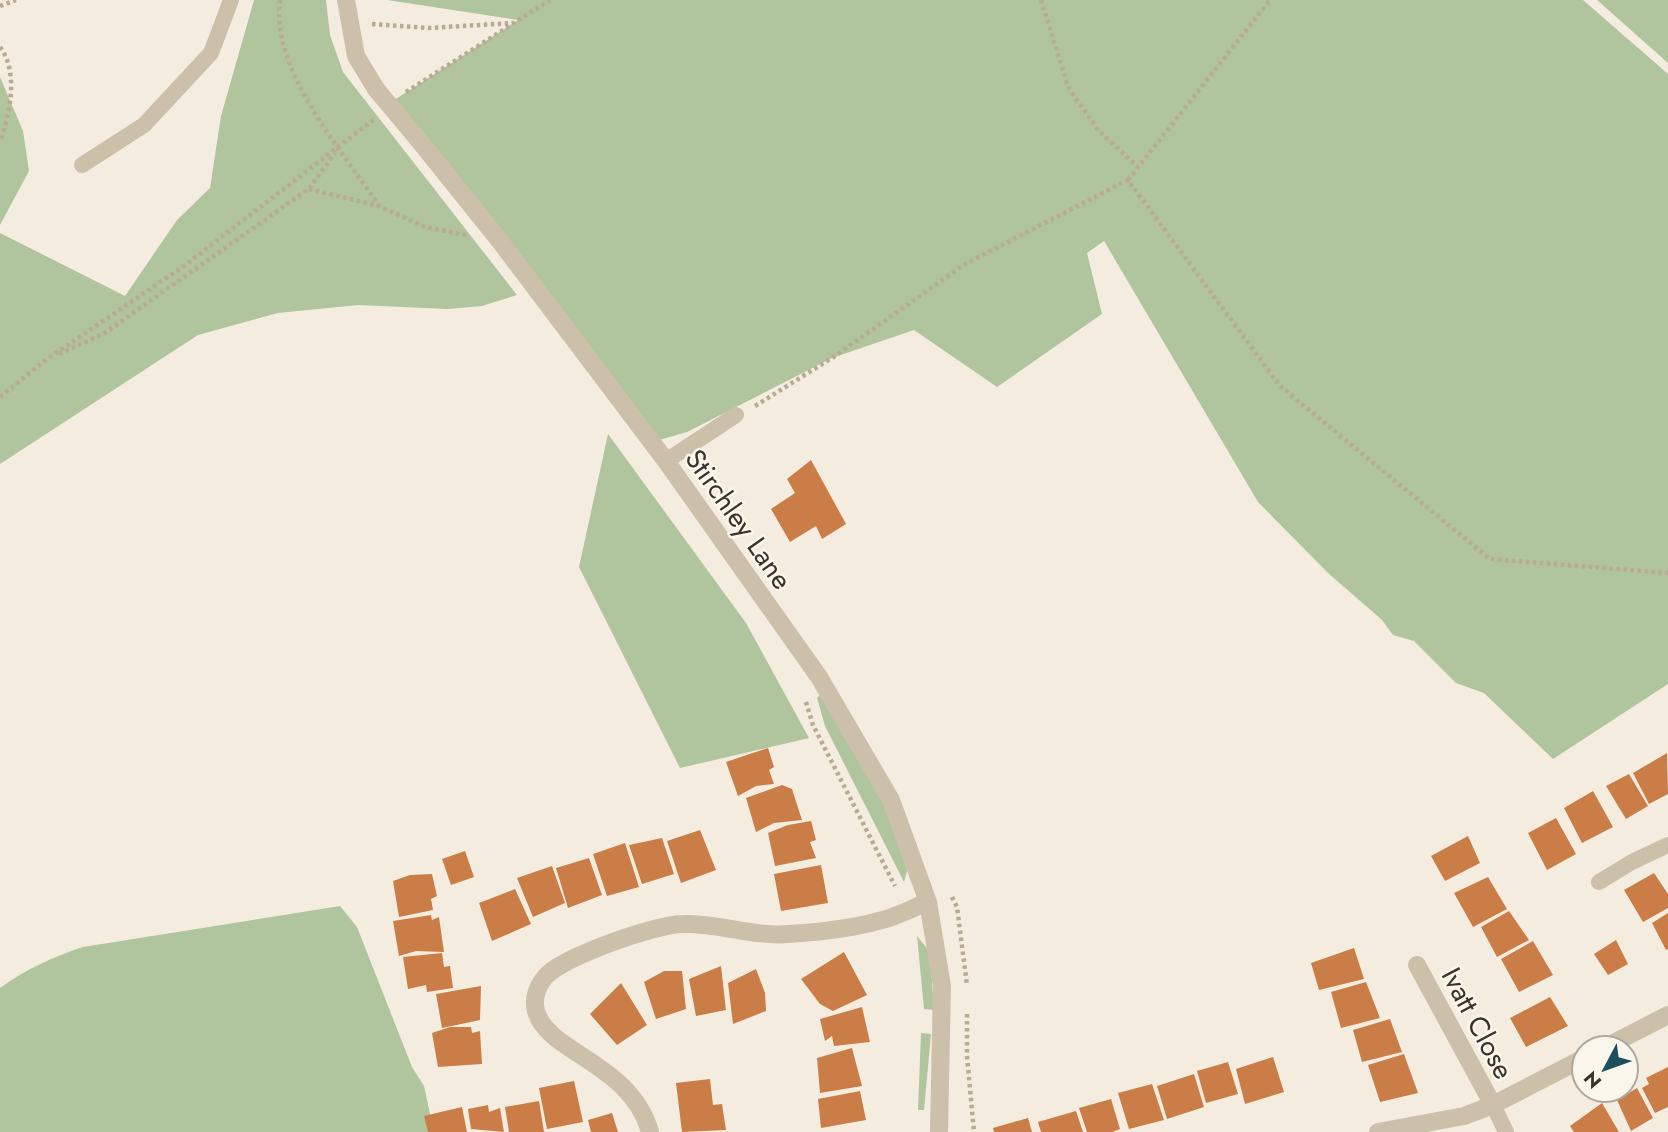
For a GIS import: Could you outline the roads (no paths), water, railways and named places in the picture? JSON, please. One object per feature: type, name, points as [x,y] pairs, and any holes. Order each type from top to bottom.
[{"type":"street","name":"Stirchley Lane","points":[[346,0],[356,56],[376,89],[499,240],[666,461],[819,677],[891,800],[928,902],[942,986],[939,1132]]},
{"type":"street","points":[[650,1132],[637,1101],[618,1080],[544,1027],[535,1007],[535,996],[547,975],[621,939],[662,927],[699,925],[739,933],[788,934],[889,918],[928,902]]},
{"type":"street","name":"Ivatt Close","points":[[1417,965],[1493,1105]]},
{"type":"street","points":[[1631,1034],[1668,1015]]},
{"type":"street","points":[[1378,1132],[1464,1116],[1493,1105],[1570,1065]]},
{"type":"lane","points":[[82,164],[144,125],[211,54],[231,0]]},
{"type":"lane","points":[[666,461],[736,415]]},
{"type":"lane","points":[[1600,883],[1632,862],[1668,845]]},
{"type":"lane","points":[[1493,1105],[1506,1132]]}]
